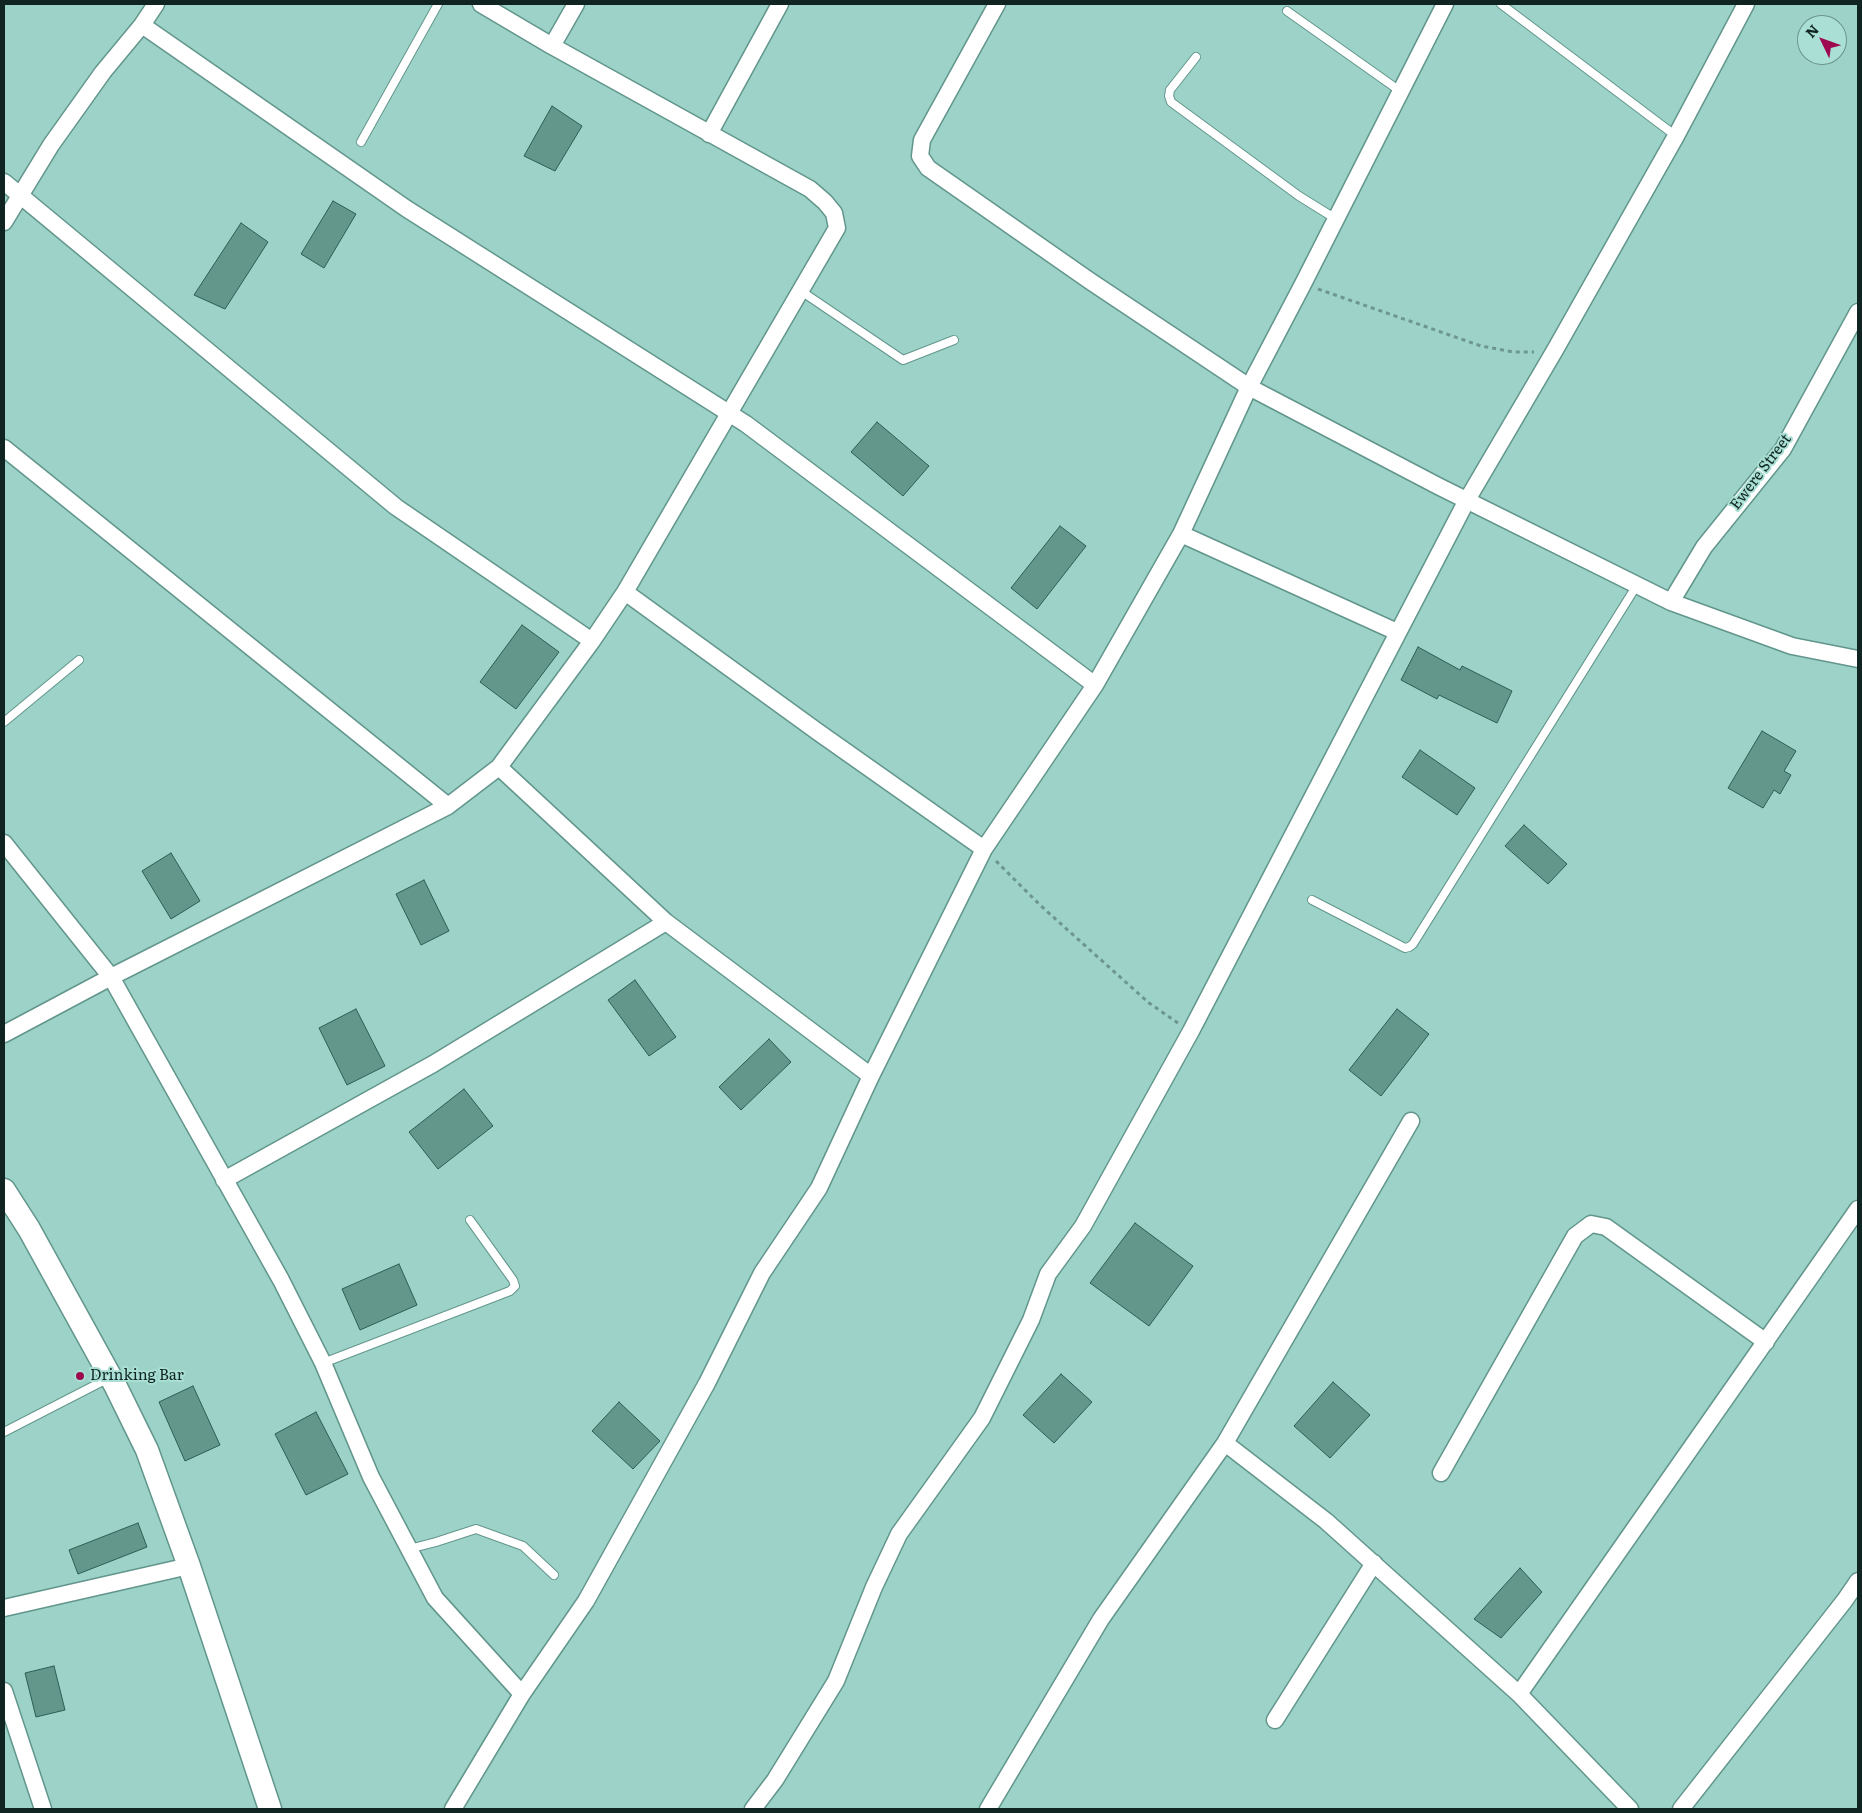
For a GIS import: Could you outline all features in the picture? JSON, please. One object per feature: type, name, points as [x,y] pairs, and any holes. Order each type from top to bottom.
[{"type":"street","points":[[4,222],[19,194],[51,145],[103,72],[142,26],[156,4]]},
{"type":"street","points":[[4,1034],[111,977],[448,806],[499,768],[625,592],[837,228],[834,213],[825,202],[810,190],[552,46],[481,4]]},
{"type":"street","points":[[552,46],[576,4]]},
{"type":"street","points":[[709,134],[780,4]]},
{"type":"street","points":[[998,4],[922,140],[920,156],[928,168],[1090,281],[1249,387],[1467,500],[1671,602],[1792,646],[1858,659]]},
{"type":"street","points":[[453,1809],[522,1694],[586,1601],[707,1383],[762,1272],[819,1188],[871,1076],[984,849],[1095,684],[1181,534],[1249,387],[1444,4]]},
{"type":"street","points":[[753,1809],[775,1780],[836,1681],[874,1587],[899,1534],[982,1418],[1031,1320],[1048,1274],[1083,1226],[1191,1031],[1467,500],[1555,350],[1676,136],[1746,4]]},
{"type":"street","points":[[142,26],[406,210],[746,424],[1095,684]]},
{"type":"street","points":[[4,182],[396,507],[592,640]]},
{"type":"street","name":"Ewere Street","points":[[1671,602],[1704,547],[1783,449],[1858,312]]},
{"type":"street","points":[[4,448],[448,806]]},
{"type":"street","points":[[1181,534],[1397,632]]},
{"type":"street","points":[[625,592],[984,849]]},
{"type":"street","points":[[499,768],[666,922],[871,1076]]},
{"type":"street","points":[[4,843],[111,977],[282,1280],[323,1363],[371,1477],[435,1598],[522,1694]]},
{"type":"street","points":[[224,1180],[433,1064],[666,922]]},
{"type":"street","points":[[988,1809],[1101,1619],[1225,1443],[1411,1121]]},
{"type":"street","points":[[4,1190],[29,1230],[110,1377],[147,1450],[189,1566],[270,1809]]},
{"type":"street","points":[[1519,1694],[1858,1209]]},
{"type":"street","points":[[1440,1473],[1575,1236],[1591,1224],[1606,1227],[1766,1342]]},
{"type":"street","points":[[1225,1443],[1326,1521],[1519,1694],[1630,1809]]},
{"type":"street","points":[[1275,1720],[1374,1564]]},
{"type":"street","points":[[4,1608],[189,1566]]},
{"type":"street","points":[[1681,1809],[1858,1581]]},
{"type":"street","points":[[4,1691],[43,1809]]},
{"type":"lane","points":[[361,142],[438,4]]},
{"type":"lane","points":[[1501,4],[1676,136]]},
{"type":"lane","points":[[1287,11],[1400,91]]},
{"type":"lane","points":[[1196,57],[1170,90],[1169,96],[1172,102],[1299,196],[1336,219]]},
{"type":"lane","points":[[801,291],[903,360],[954,340]]},
{"type":"lane","points":[[1312,900],[1405,948],[1413,944],[1637,585]]},
{"type":"lane","points":[[4,722],[79,660]]},
{"type":"lane","points":[[323,1363],[510,1291],[515,1286],[513,1280],[470,1220]]},
{"type":"lane","points":[[4,1432],[110,1377]]},
{"type":"lane","points":[[409,1549],[476,1529],[523,1546],[554,1575]]},
{"type":"path","points":[[1303,284],[1481,346],[1532,353],[1555,350]]},
{"type":"path","points":[[984,849],[1041,906],[1149,1003],[1191,1031]]},
{"type":"building","points":[[552,106],[582,126],[555,171],[524,156]]},
{"type":"building","points":[[333,201],[356,214],[324,268],[301,254]]},
{"type":"building","points":[[241,223],[268,242],[225,309],[194,295]]},
{"type":"building","points":[[877,422],[929,466],[903,496],[851,452]]},
{"type":"building","points":[[1060,526],[1086,546],[1037,609],[1011,588]]},
{"type":"building","points":[[522,625],[559,652],[516,709],[480,682]]},
{"type":"building","points":[[1418,647],[1460,670],[1462,666],[1512,691],[1497,723],[1439,695],[1437,699],[1401,680]]},
{"type":"building","points":[[1762,731],[1796,751],[1784,771],[1791,775],[1780,794],[1774,790],[1763,808],[1728,788]]},
{"type":"building","points":[[1420,750],[1475,788],[1457,815],[1402,777]]},
{"type":"building","points":[[1524,825],[1567,864],[1548,884],[1505,846]]},
{"type":"building","points":[[171,853],[200,901],[171,919],[142,871]]},
{"type":"building","points":[[424,880],[449,931],[421,945],[396,894]]},
{"type":"building","points":[[635,980],[676,1037],[649,1056],[608,1000]]},
{"type":"building","points":[[356,1009],[385,1066],[347,1085],[319,1028]]},
{"type":"building","points":[[1397,1009],[1429,1034],[1381,1096],[1349,1070]]},
{"type":"building","points":[[769,1039],[791,1062],[741,1110],[719,1087]]},
{"type":"building","points":[[464,1089],[493,1126],[438,1169],[409,1132]]},
{"type":"building","points":[[1135,1223],[1193,1266],[1149,1326],[1090,1283]]},
{"type":"building","points":[[399,1264],[417,1305],[360,1330],[342,1289]]},
{"type":"building","points":[[1061,1374],[1092,1402],[1054,1443],[1023,1415]]},
{"type":"building","points":[[1333,1382],[1370,1415],[1330,1458],[1294,1426]]},
{"type":"building","points":[[193,1386],[220,1445],[185,1461],[159,1402]]},
{"type":"building","points":[[619,1402],[660,1441],[633,1469],[592,1431]]},
{"type":"building","points":[[316,1412],[348,1474],[306,1495],[275,1434]]},
{"type":"building","points":[[138,1523],[147,1547],[78,1574],[69,1550]]},
{"type":"building","points":[[1520,1568],[1542,1592],[1501,1638],[1474,1619]]},
{"type":"building","points":[[54,1666],[65,1710],[36,1717],[25,1673]]},
{"type":"place","name":"Drinking Bar","points":[[80,1376]]}]
